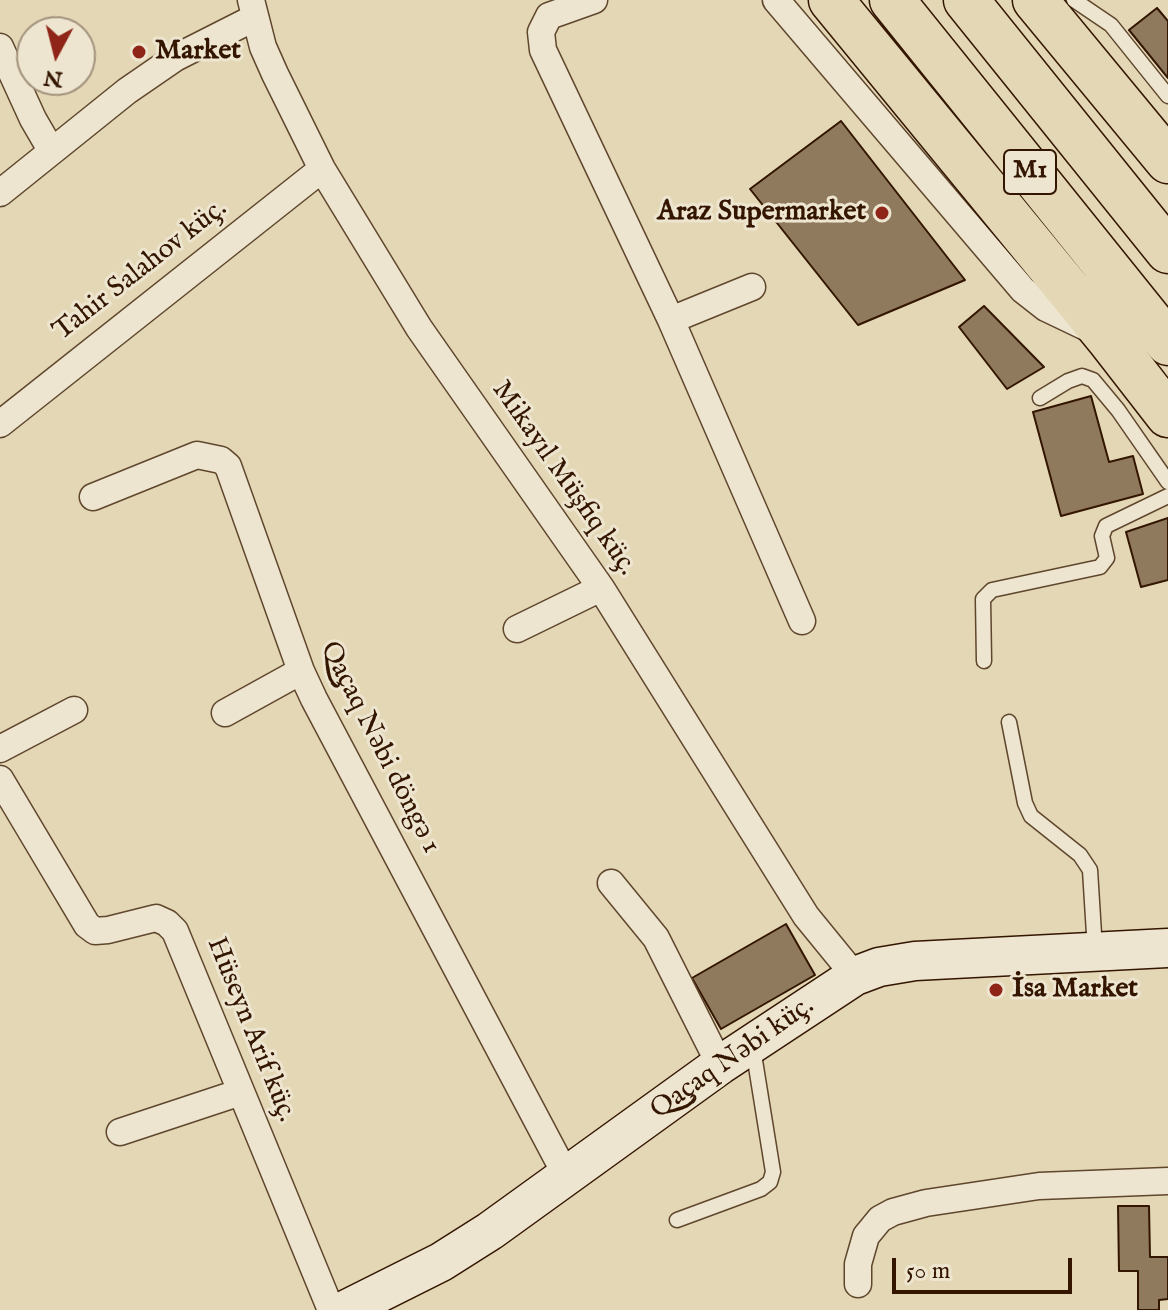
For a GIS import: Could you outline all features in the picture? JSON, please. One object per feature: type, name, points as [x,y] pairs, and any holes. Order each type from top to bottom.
[{"type":"highway","points":[[831,0],[1166,413]]},
{"type":"highway","name":"M1","points":[[892,0],[1168,343]]},
{"type":"highway","name":"M1","points":[[966,0],[1168,251]]},
{"type":"highway","points":[[1035,0],[1168,161]]},
{"type":"street","points":[[594,0],[549,16],[541,32],[543,50],[671,320],[802,621]]},
{"type":"street","points":[[776,0],[1023,290],[1046,308],[1109,339]]},
{"type":"street","points":[[0,193],[127,91],[253,9]]},
{"type":"street","name":"Mikayıl Müşfiq küç.","points":[[253,9],[275,74],[322,169],[419,328],[601,588],[806,916],[855,976]]},
{"type":"street","points":[[0,47],[51,150]]},
{"type":"street","points":[[1125,110],[1168,142]]},
{"type":"street","name":"Tahir Salahov küç.","points":[[0,424],[322,169]]},
{"type":"street","points":[[671,320],[752,287]]},
{"type":"street","name":"Qaçaq Nəbi döngə 1","points":[[93,497],[197,455],[221,460],[228,466],[301,671],[327,726],[567,1177]]},
{"type":"street","points":[[517,629],[601,588]]},
{"type":"street","points":[[225,713],[301,671]]},
{"type":"street","points":[[0,749],[74,710]]},
{"type":"street","name":"Hüseyn Arif küç.","points":[[0,779],[87,925],[95,931],[108,930],[156,918],[175,931],[331,1310]]},
{"type":"street","points":[[611,883],[656,938],[720,1065]]},
{"type":"street","name":"Qaçaq Nəbi küç.","points":[[345,1310],[441,1262],[567,1177],[720,1065],[855,976],[879,967],[915,961],[1168,948]]},
{"type":"street","points":[[120,1132],[241,1092]]},
{"type":"street","points":[[858,1284],[858,1264],[866,1236],[880,1219],[893,1212],[926,1203],[1039,1186],[1168,1181]]},
{"type":"lane","points":[[1074,0],[1111,25],[1168,96]]},
{"type":"lane","points":[[1040,398],[1082,376],[1093,380],[1168,482]]},
{"type":"lane","points":[[984,661],[983,599],[992,590],[1100,567],[1107,558],[1102,536],[1106,526],[1168,496]]},
{"type":"lane","points":[[1009,722],[1025,803],[1031,816],[1080,855],[1090,870],[1095,950]]},
{"type":"lane","points":[[677,1220],[761,1189],[770,1182],[773,1172],[752,1044]]},
{"type":"building","points":[[1157,8],[1168,21],[1168,78],[1129,30]]},
{"type":"building","points":[[841,121],[965,280],[858,325],[750,189]]},
{"type":"building","points":[[984,306],[1044,367],[1007,389],[959,327]]},
{"type":"building","points":[[1091,396],[1109,462],[1133,456],[1143,494],[1061,516],[1033,412]]},
{"type":"building","points":[[1168,518],[1168,580],[1141,587],[1126,532]]},
{"type":"building","points":[[786,924],[815,975],[721,1029],[692,978]]},
{"type":"building","points":[[1118,1206],[1149,1206],[1150,1257],[1168,1257],[1168,1299],[1159,1300],[1159,1310],[1138,1310],[1138,1271],[1119,1271]]},
{"type":"place","name":"Market","points":[[139,52]]},
{"type":"place","name":"Araz Supermarket","points":[[882,213]]},
{"type":"place","name":"İsa Market","points":[[996,990]]}]
